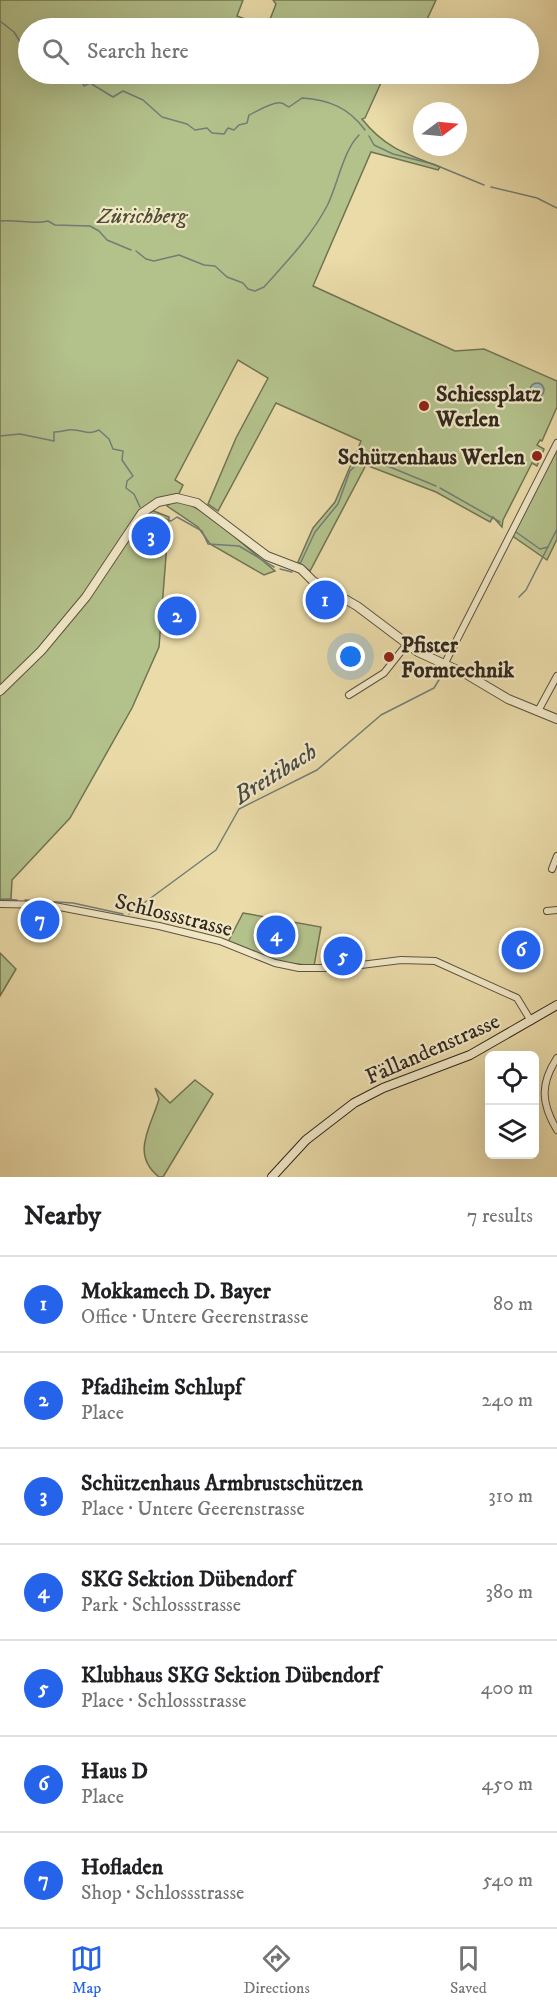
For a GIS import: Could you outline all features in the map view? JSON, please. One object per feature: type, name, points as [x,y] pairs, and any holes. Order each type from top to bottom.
[{"type":"main road","name":"Fällandenstrasse","points":[[272,1177],[306,1140],[354,1104],[383,1088],[455,1062],[557,1006]]},
{"type":"street","points":[[445,663],[557,443]]},
{"type":"street","points":[[0,691],[41,651],[86,597],[142,513],[155,503],[172,498],[197,503],[267,556],[301,569],[313,581],[357,606],[407,644],[508,699],[557,719]]},
{"type":"street","points":[[349,694],[384,673],[407,644]]},
{"type":"street","points":[[538,711],[557,676]]},
{"type":"street","points":[[552,868],[557,856]]},
{"type":"street","name":"Schlossstrasse","points":[[0,904],[49,905],[159,926],[220,941],[275,963],[298,968],[337,968],[416,959],[435,961],[517,998],[531,1021]]},
{"type":"street","points":[[548,911],[557,910]]},
{"type":"street","points":[[557,1058],[546,1078],[542,1094],[547,1113],[557,1130]]},
{"type":"green space","name":"Zürichberg","points":[[0,0],[243,0],[237,16],[242,18],[18,18],[18,84],[380,84],[365,118],[362,119],[388,144],[406,154],[440,167],[438,170],[371,152],[313,286],[455,351],[484,349],[557,381],[557,407],[542,441],[540,440],[537,445],[544,449],[537,466],[532,463],[503,520],[502,527],[493,517],[490,522],[436,492],[366,465],[310,571],[298,562],[313,528],[335,502],[361,441],[276,403],[218,511],[208,504],[236,438],[268,378],[238,360],[175,480],[183,485],[177,498],[209,515],[275,571],[264,575],[210,544],[198,527],[167,506],[172,501],[158,505],[151,510],[169,517],[159,647],[132,708],[70,818],[12,880],[11,899],[0,900]]},
{"type":"green space","name":"Zürichberg","points":[[273,0],[436,0],[428,18],[271,18],[276,4]]},
{"type":"green space","points":[[557,443],[557,539],[547,560],[511,535]]},
{"type":"green space","points":[[243,913],[321,927],[314,966],[280,962],[228,942]]},
{"type":"green space","points":[[0,953],[16,969],[0,996]]},
{"type":"green space","points":[[195,1080],[213,1094],[163,1177],[159,1177],[150,1168],[144,1150],[145,1140],[159,1099],[155,1088],[170,1103]]},
{"type":"water","points":[[537,383],[542,385],[544,390],[542,395],[537,397],[532,395],[530,390],[532,385]]},
{"type":"waterway","points":[[0,21],[18,38]]},
{"type":"waterway","points":[[83,84],[84,86],[88,84]]},
{"type":"waterway","points":[[92,84],[113,97],[123,91],[143,100],[162,117],[187,124],[195,130],[207,128],[212,133],[224,134],[228,128],[234,130],[239,125],[247,123],[249,115],[265,107],[278,103],[289,107],[302,98],[329,103],[345,110],[365,130]]},
{"type":"waterway","points":[[136,251],[146,259],[154,261],[179,255],[204,265],[215,266],[227,277],[243,283],[248,289],[255,291],[264,287],[298,249],[320,218],[331,197],[349,150],[359,135]]},
{"type":"waterway","points":[[369,136],[374,145],[393,154],[433,164],[484,185]]},
{"type":"waterway","points":[[491,187],[537,198],[557,208]]},
{"type":"waterway","points":[[0,221],[48,221],[55,225],[90,226],[99,231],[107,240],[131,250]]},
{"type":"waterway","points":[[0,436],[20,434],[54,441],[54,432],[99,430],[109,439],[113,449],[123,451],[122,460],[133,476],[127,481],[126,488],[134,494],[140,507]]},
{"type":"waterway","points":[[365,461],[373,460],[436,486]]},
{"type":"waterway","points":[[300,564],[315,532],[338,504],[350,471],[358,463]]},
{"type":"waterway","points":[[440,488],[500,522]]},
{"type":"waterway","points":[[148,512],[171,521],[177,517],[202,531],[208,544],[239,546],[274,567]]},
{"type":"waterway","name":"Breitibach","points":[[519,597],[526,590],[557,529]]},
{"type":"waterway","points":[[516,532],[540,549],[548,547]]},
{"type":"waterway","points":[[280,569],[292,572]]},
{"type":"waterway","name":"Breitibach","points":[[129,914],[216,850],[239,809],[317,770],[381,715],[434,688],[445,670]]},
{"type":"waterway","points":[[0,899],[17,900]]},
{"type":"waterway","name":"Breitibach","points":[[25,900],[73,903],[123,914]]},
{"type":"place","name":"Schiessplatz Werlen","points":[[424,406]]},
{"type":"place","name":"Schützenhaus Werlen","points":[[537,456]]},
{"type":"place","name":"Schützenhaus Armbrustschützen","points":[[151,536]]},
{"type":"place","name":"Mokkamech D. Bayer","points":[[325,600]]},
{"type":"place","name":"Pfadiheim Schlupf","points":[[177,616]]},
{"type":"place","name":"Pfister Formtechnik","points":[[389,657]]},
{"type":"place","name":"Hofladen","points":[[40,920]]},
{"type":"place","name":"SKG Sektion Dübendorf","points":[[276,935]]},
{"type":"place","name":"Haus D","points":[[521,950]]},
{"type":"place","name":"Klubhaus SKG Sektion Dübendorf","points":[[343,956]]}]
